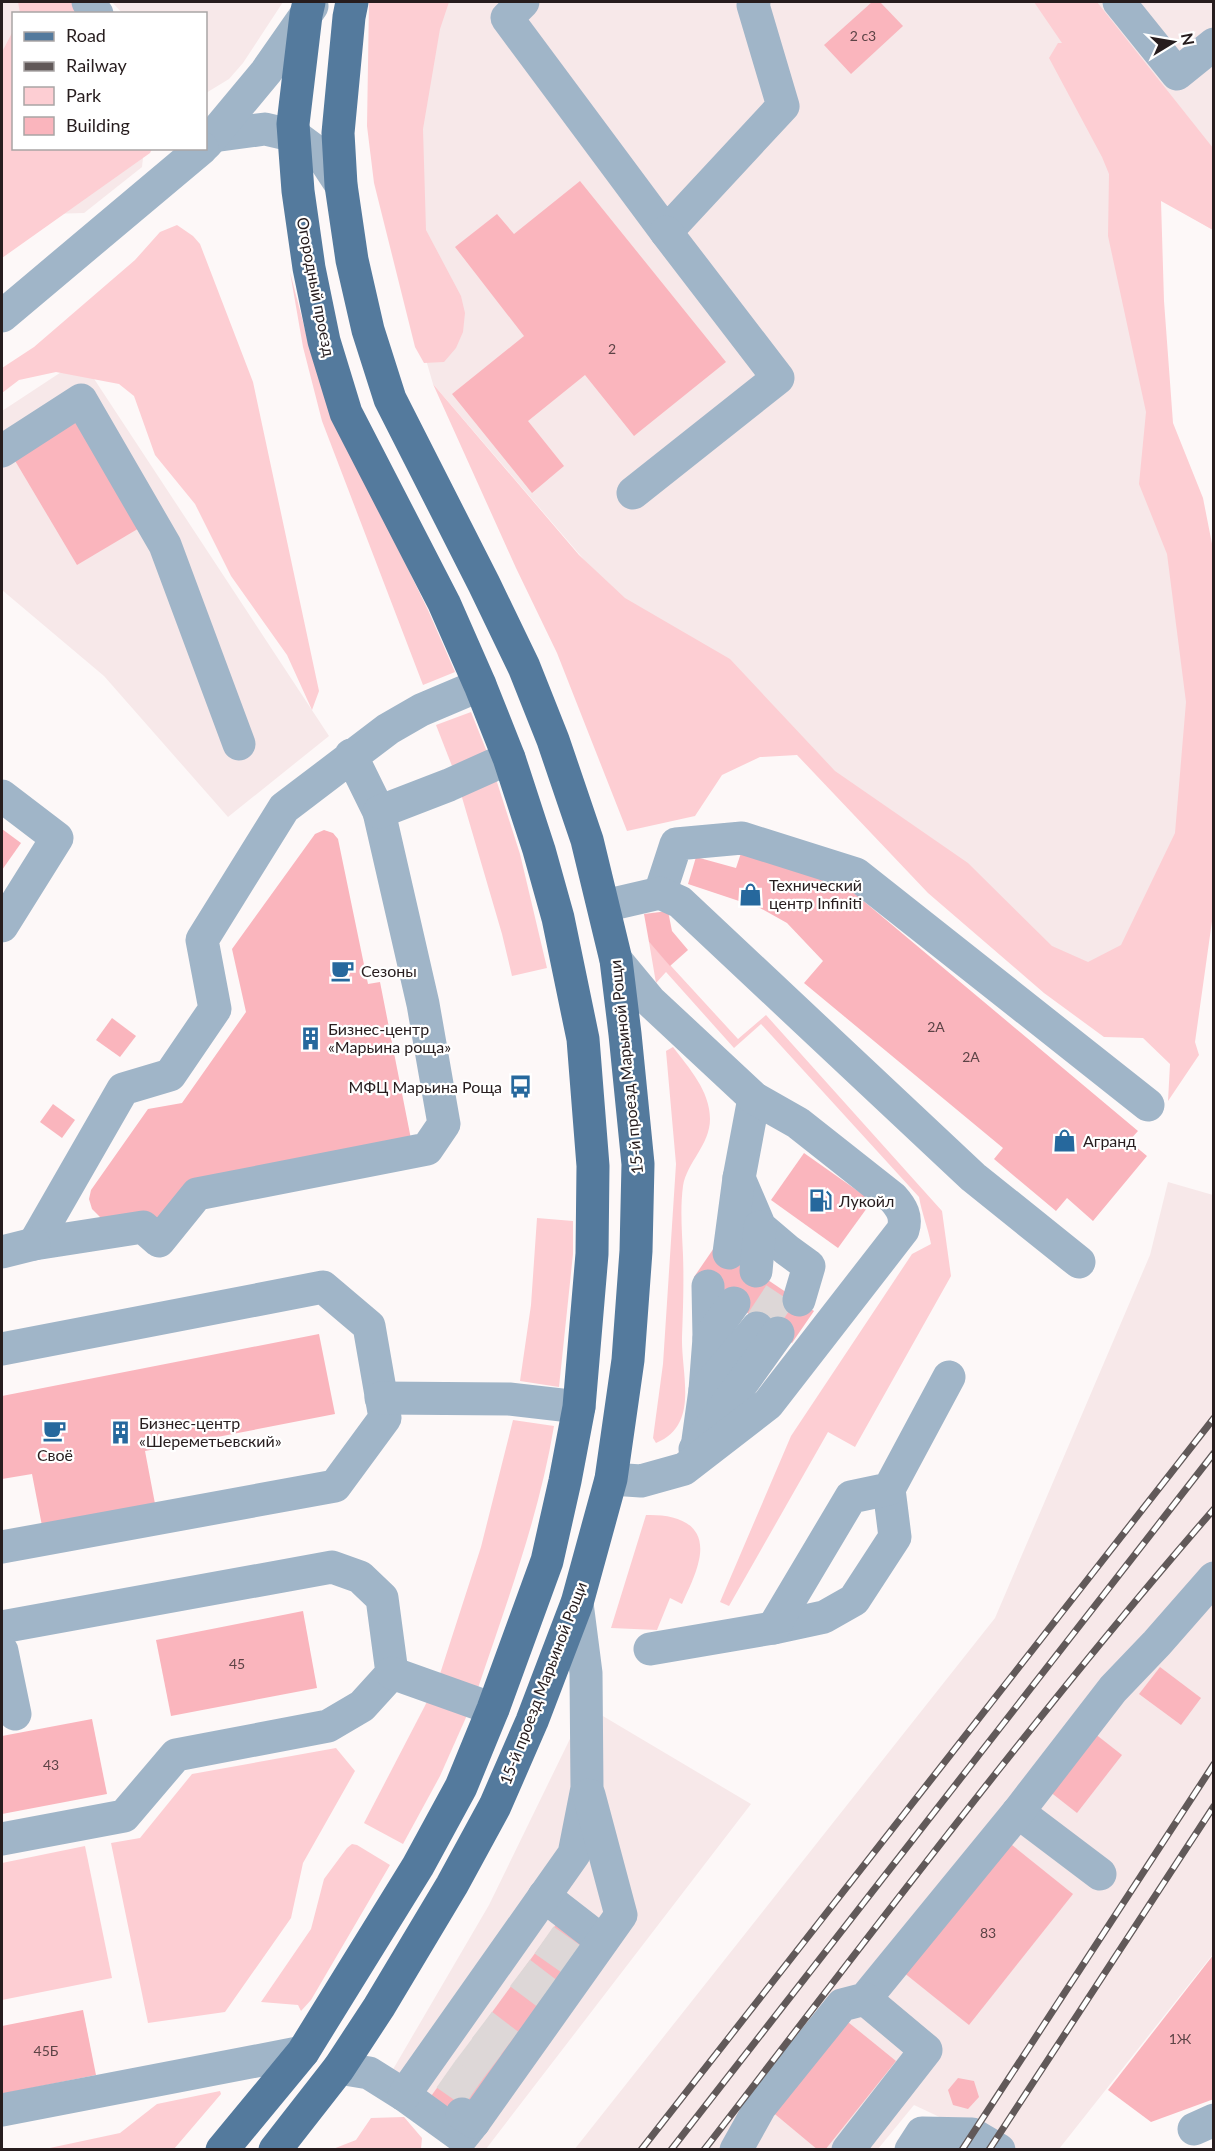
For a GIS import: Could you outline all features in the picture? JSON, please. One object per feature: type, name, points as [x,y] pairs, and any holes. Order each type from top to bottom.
[{"type":"main road","points":[[341,185],[338,133],[352,2]]},
{"type":"main road","name":"Огородный проезд","points":[[310,6],[293,124],[297,181],[309,268],[324,341],[346,413],[444,603],[480,685]]},
{"type":"main road","name":"15-й проезд Марьиной Рощи","points":[[275,2150],[339,2068],[379,2007],[446,1895],[495,1806],[532,1722],[577,1603],[611,1479],[628,1360],[636,1251],[638,1164],[616,960],[587,840],[553,740],[524,667],[390,399],[368,330],[357,283],[341,185]]},
{"type":"main road","points":[[222,2150],[303,2052],[418,1866],[461,1787],[493,1709],[547,1561],[579,1407],[592,1244],[593,1166],[582,1039],[572,979],[558,918],[509,758],[480,685]]},
{"type":"street","points":[[523,2],[507,18],[778,378],[633,493]]},
{"type":"street","points":[[666,232],[783,106],[754,2]]},
{"type":"street","points":[[1119,2],[1177,74],[1214,44]]},
{"type":"street","points":[[207,141],[266,72],[310,6]]},
{"type":"street","points":[[207,144],[265,129],[295,136],[322,156],[341,185]]},
{"type":"street","points":[[207,145],[262,146],[278,152],[287,161],[297,181]]},
{"type":"street","points":[[2,316],[198,150]]},
{"type":"street","points":[[2,451],[81,400],[165,545],[239,744]]},
{"type":"street","points":[[34,1244],[123,1089],[170,1075],[215,1009],[202,940],[284,808],[388,729],[421,710],[480,685]]},
{"type":"street","points":[[2,1252],[34,1244],[143,1227],[159,1240],[197,1194],[427,1149],[444,1124],[423,1004],[379,812],[351,756]]},
{"type":"street","points":[[379,812],[449,785],[509,758]]},
{"type":"street","points":[[2,796],[57,838],[2,926]]},
{"type":"street","points":[[1079,1262],[973,1177],[680,902],[674,876],[676,844],[742,838],[856,874],[1148,1105]]},
{"type":"street","points":[[604,906],[674,876]]},
{"type":"street","points":[[611,1479],[641,1481],[691,1457],[768,1404],[904,1226],[902,1209],[893,1198],[798,1123],[754,1098],[650,1001],[616,960]]},
{"type":"street","points":[[729,1253],[739,1178],[754,1098]]},
{"type":"street","points":[[739,1178],[760,1227],[809,1266],[791,1295]]},
{"type":"street","points":[[756,1271],[760,1227]]},
{"type":"street","points":[[2,1349],[323,1287],[369,1326],[385,1418],[335,1486],[2,1547]]},
{"type":"street","points":[[691,1457],[705,1390],[709,1338],[721,1295]]},
{"type":"street","points":[[691,1457],[770,1328],[705,1390]]},
{"type":"street","points":[[650,1649],[824,1617],[854,1600],[895,1537],[889,1489],[949,1377]]},
{"type":"street","points":[[381,1398],[509,1399],[579,1407]]},
{"type":"street","points":[[773,1628],[851,1497],[889,1489]]},
{"type":"street","points":[[2,1627],[332,1567],[360,1577],[382,1598],[392,1673],[362,1706],[328,1726],[176,1755],[124,1816],[2,1839]]},
{"type":"street","points":[[736,2150],[760,2107],[842,2005],[865,1999],[1018,1812],[1113,1689],[1214,1578]]},
{"type":"street","points":[[425,2081],[465,2030],[522,1949],[544,1896],[574,1854],[587,1788],[585,1650],[577,1603]]},
{"type":"street","points":[[2,1651],[15,1714]]},
{"type":"street","points":[[392,1673],[493,1709]]},
{"type":"street","points":[[339,2068],[425,2081],[462,2137],[491,2085],[566,1981],[602,1941],[621,1915],[587,1788]]},
{"type":"street","points":[[1018,1812],[1100,1875]]},
{"type":"street","points":[[544,1896],[602,1941]]},
{"type":"street","points":[[848,2150],[926,2050],[865,1999]]},
{"type":"street","points":[[2,2110],[303,2052]]},
{"type":"street","points":[[911,2150],[922,2133],[972,2134],[999,2150]]},
{"type":"shaded area","points":[[2,2],[36,2],[45,12],[12,12],[12,150],[144,150],[142,167],[84,213],[49,214],[2,157]]},
{"type":"shaded area","points":[[112,2],[283,2],[243,63],[229,79],[207,92],[207,12],[121,12]]},
{"type":"shaded area","points":[[402,2],[1213,2],[1213,230],[1125,179],[1214,881],[1107,1022],[598,576],[433,384],[414,318]]},
{"type":"shaded area","points":[[81,359],[329,736],[228,817],[104,676],[2,590],[2,411]]},
{"type":"shaded area","points":[[1168,1182],[1213,1195],[1213,1954],[1059,2149],[951,2149],[965,2129],[914,2105],[878,2149],[574,2150],[995,1618],[1150,1255]]},
{"type":"shaded area","points":[[586,1706],[751,1804],[486,2149],[462,2149],[378,2095],[489,1905]]},
{"type":"green space","points":[[18,2],[72,2],[81,12],[20,12]]},
{"type":"green space","points":[[369,2],[449,2],[440,29],[423,129],[426,230],[461,296],[465,313],[463,332],[456,348],[444,362],[424,363],[415,347],[374,183],[367,126]]},
{"type":"green space","points":[[1034,2],[1097,2],[1213,148],[1213,230],[1161,201],[1164,301],[1173,423],[1203,498],[1214,554],[1214,907],[1195,1042],[1199,1055],[1168,1101],[1170,1064],[1143,1038],[1104,1037],[1044,993],[928,893],[797,755],[760,757],[722,775],[695,816],[627,831],[557,653],[433,384],[579,555],[625,598],[730,659],[835,771],[968,863],[1052,946],[1088,962],[1121,945],[1175,833],[1186,702],[1167,554],[1139,484],[1146,412],[1108,236],[1109,174],[1049,58],[1058,43],[1062,43]]},
{"type":"green space","points":[[12,33],[12,150],[152,150],[2,258],[2,52]]},
{"type":"green space","points":[[177,225],[200,244],[253,382],[319,691],[312,710],[287,655],[231,576],[195,504],[155,455],[134,396],[119,384],[56,372],[19,380],[2,393],[2,368],[34,347],[135,260],[160,232]]},
{"type":"green space","points":[[290,272],[309,345],[334,417],[428,610],[455,672],[423,685],[322,421],[303,347]]},
{"type":"green space","points":[[471,712],[487,752],[452,766],[436,725]]},
{"type":"green space","points":[[496,779],[520,854],[547,968],[512,976],[461,794]]},
{"type":"green space","points":[[649,942],[738,1039],[766,1015],[942,1211],[951,1276],[855,1447],[828,1432],[729,1606],[720,1602],[791,1436],[912,1254],[931,1244],[919,1197],[761,1024],[734,1048],[666,972],[656,983]]},
{"type":"green space","points":[[673,1047],[703,1089],[710,1119],[703,1145],[685,1177],[682,1195],[682,1352],[685,1382],[683,1412],[670,1435],[656,1443],[653,1438],[663,1364],[676,1164],[666,1051]]},
{"type":"green space","points":[[537,1218],[573,1221],[573,1254],[559,1387],[520,1381],[531,1305]]},
{"type":"green space","points":[[513,1420],[554,1426],[531,1527],[477,1691],[439,1677],[481,1547]]},
{"type":"green space","points":[[646,1515],[668,1516],[687,1523],[694,1529],[700,1547],[696,1571],[682,1604],[670,1598],[657,1630],[611,1628]]},
{"type":"green space","points":[[430,1696],[468,1713],[440,1776],[403,1844],[364,1823]]},
{"type":"green space","points":[[336,1748],[355,1771],[303,1863],[291,1918],[225,2012],[148,2023],[111,1843],[140,1838],[192,1774]]},
{"type":"green space","points":[[352,1844],[390,1865],[311,2000],[301,2011],[298,2005],[261,2002],[311,1929],[324,1879]]},
{"type":"green space","points":[[85,1846],[112,1978],[2,2000],[2,1863]]},
{"type":"green space","points":[[220,2091],[221,2094],[174,2149],[45,2149],[120,2133],[157,2104]]},
{"type":"green space","points":[[404,2117],[422,2138],[421,2149],[333,2149],[356,2140],[371,2118]]},
{"type":"building","points":[[872,2],[880,2],[903,26],[851,74],[824,45]]},
{"type":"building","points":[[580,181],[726,362],[634,436],[585,375],[528,421],[564,466],[532,493],[452,394],[524,336],[455,247],[497,214],[514,234]]},
{"type":"building","points":[[77,421],[141,527],[77,565],[14,459]]},
{"type":"building","points":[[2,829],[21,843],[2,870]]},
{"type":"building","name":"Бизнес-центр «Марьина роща»","points":[[324,830],[333,833],[338,839],[368,984],[380,982],[411,1139],[194,1182],[160,1227],[100,1217],[92,1209],[89,1199],[91,1190],[148,1109],[182,1103],[246,1012],[232,949],[315,834]]},
{"type":"building","points":[[741,853],[848,888],[1138,1131],[1129,1141],[1147,1156],[1093,1221],[1067,1198],[1056,1211],[994,1159],[1003,1148],[804,983],[823,961],[787,923],[760,908],[688,884],[696,857],[736,868]]},
{"type":"building","points":[[668,911],[672,931],[688,950],[670,966],[649,942],[644,914]]},
{"type":"building","points":[[112,1018],[136,1036],[120,1057],[96,1040]]},
{"type":"building","points":[[53,1104],[75,1120],[62,1138],[40,1122]]},
{"type":"building","name":"Лукойл","points":[[804,1153],[872,1201],[838,1248],[771,1200]]},
{"type":"building","points":[[716,1245],[814,1311],[792,1343],[694,1277]]},
{"type":"building","name":"Бизнес-центр «Шереметьевский»","points":[[319,1334],[335,1414],[145,1451],[156,1509],[43,1531],[32,1474],[2,1479],[2,1396]]},
{"type":"building","points":[[303,1611],[317,1688],[171,1716],[156,1640]]},
{"type":"building","points":[[1160,1667],[1201,1698],[1181,1725],[1139,1694]]},
{"type":"building","points":[[92,1719],[107,1794],[2,1814],[2,1736]]},
{"type":"building","points":[[1094,1733],[1122,1755],[1077,1813],[1049,1791]]},
{"type":"building","points":[[1007,1841],[1073,1894],[969,2025],[903,1972]]},
{"type":"building","points":[[557,1923],[586,1944],[455,2124],[426,2103]]},
{"type":"building","points":[[1214,1954],[1214,2099],[1151,2122],[1108,2090]]},
{"type":"building","points":[[83,2010],[96,2075],[2,2094],[2,2026]]},
{"type":"building","points":[[843,2018],[896,2061],[825,2150],[818,2150],[770,2110]]},
{"type":"building","points":[[958,2078],[974,2081],[979,2097],[968,2109],[953,2105],[948,2090]]},
{"type":"tunnel","points":[[762,1322],[783,1290]]},
{"type":"tunnel","points":[[544,1940],[574,1961]]},
{"type":"tunnel","points":[[520,1973],[549,1995]]},
{"type":"tunnel","points":[[482,2025],[511,2047]]},
{"type":"tunnel","points":[[465,2048],[494,2070]]},
{"type":"tunnel","points":[[446,2074],[476,2095]]},
{"type":"railway","points":[[641,2150],[1214,1418]]},
{"type":"railway","points":[[671,2150],[1214,1453]]},
{"type":"railway","points":[[704,2150],[1018,1745],[1214,1509]]},
{"type":"railway","points":[[962,2150],[1214,1764]]},
{"type":"railway","points":[[989,2150],[1214,1806]]},
{"type":"place","name":"Технический центр Infiniti","points":[[751,894]]},
{"type":"place","name":"Сезоны","points":[[343,971]]},
{"type":"place","name":"Бизнес-центр «Марьина роща»","points":[[310,1038]]},
{"type":"place","name":"МФЦ Марьина Роща","points":[[520,1087]]},
{"type":"place","name":"Агранд","points":[[1065,1141]]},
{"type":"place","name":"Лукойл","points":[[821,1201]]},
{"type":"place","name":"Своё","points":[[55,1430]]},
{"type":"place","name":"Бизнес-центр «Шереметьевский»","points":[[121,1432]]}]
